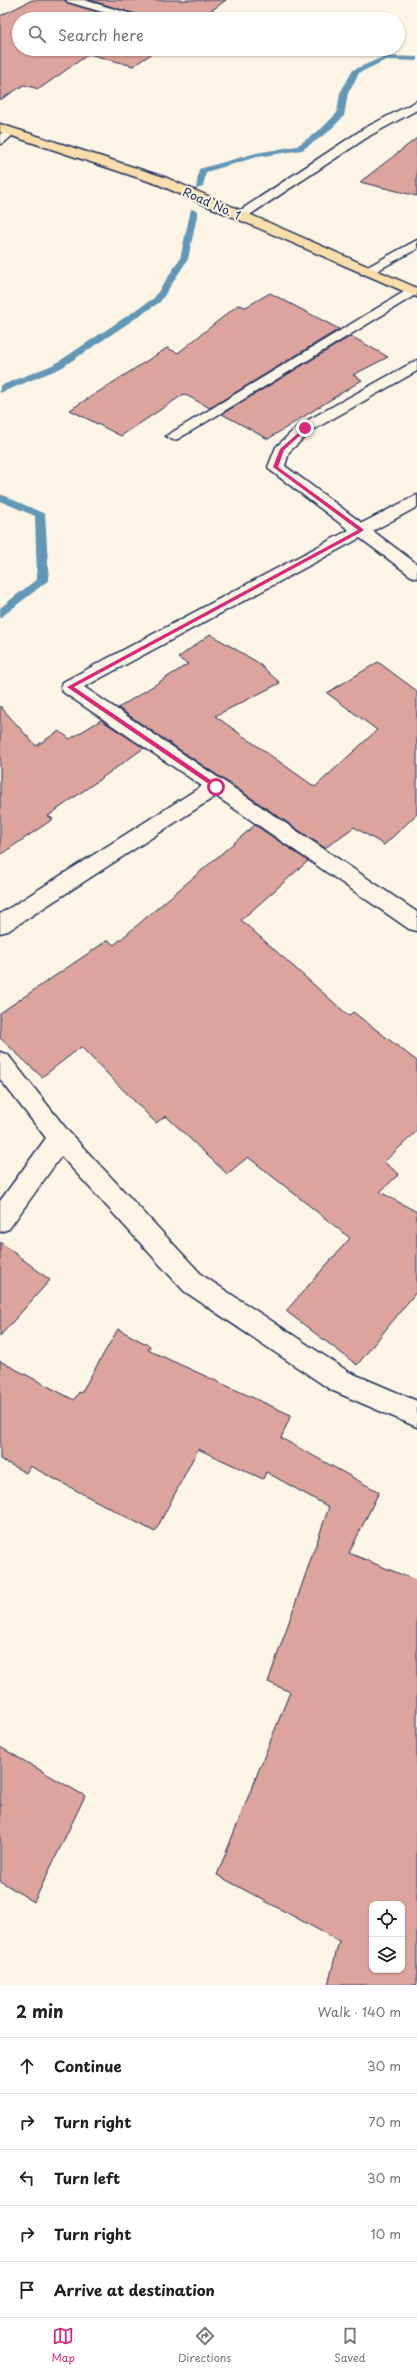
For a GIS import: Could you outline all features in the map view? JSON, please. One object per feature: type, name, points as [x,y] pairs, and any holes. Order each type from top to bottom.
[{"type":"highway","name":"Road No. 1","points":[[3,133],[162,181],[414,292]]},
{"type":"street","points":[[72,0],[114,12]]},
{"type":"street","points":[[240,215],[367,132],[417,105]]},
{"type":"street","points":[[417,365],[305,428],[282,450],[276,467],[417,572]]},
{"type":"street","points":[[417,500],[70,687],[417,923]]},
{"type":"street","points":[[0,925],[216,787]]},
{"type":"street","points":[[0,1062],[60,1138],[193,1283],[340,1381],[417,1414]]},
{"type":"street","points":[[0,1221],[60,1138]]},
{"type":"lane","points":[[366,271],[417,244]]},
{"type":"lane","points":[[173,436],[414,292]]},
{"type":"building","points":[[32,0],[64,0],[68,3],[98,12],[12,12],[12,56],[86,56],[39,89],[24,85],[0,100],[0,16]]},
{"type":"building","points":[[89,0],[226,0],[210,12],[129,12]]},
{"type":"building","points":[[96,56],[148,56],[133,66]]},
{"type":"building","points":[[417,138],[417,196],[360,182]]},
{"type":"building","points":[[270,293],[339,329],[210,408],[184,394],[121,436],[70,410],[167,348],[178,353],[238,305],[246,307]]},
{"type":"building","points":[[351,336],[388,357],[353,375],[362,380],[268,439],[222,414]]},
{"type":"building","points":[[210,634],[257,662],[280,683],[215,716],[315,787],[377,730],[327,693],[378,662],[417,691],[417,814],[384,845],[354,827],[325,848],[118,708],[188,664],[178,658]]},
{"type":"building","points":[[0,706],[36,746],[59,731],[70,739],[101,720],[144,748],[48,816],[53,819],[0,855]]},
{"type":"building","points":[[255,825],[308,861],[241,920],[349,1016],[353,1012],[417,1061],[417,1131],[384,1162],[399,1174],[380,1192],[417,1212],[417,1291],[357,1365],[286,1311],[350,1238],[248,1157],[227,1174],[166,1116],[156,1123],[81,1047],[42,1077],[0,1038],[0,1013],[108,940],[114,945]]},
{"type":"building","points":[[0,1242],[50,1280],[0,1336]]},
{"type":"building","points":[[118,1329],[150,1346],[148,1350],[291,1415],[281,1438],[379,1492],[349,1553],[417,1581],[417,1985],[328,1985],[339,1941],[217,1875],[290,1692],[268,1682],[329,1507],[266,1472],[263,1479],[198,1449],[155,1532],[30,1466],[26,1473],[0,1459],[0,1361],[74,1400],[79,1392],[81,1393]]},
{"type":"building","points":[[0,1747],[85,1796],[34,1902],[0,1881]]},
{"type":"waterway","points":[[199,187],[202,171],[256,155],[299,148],[324,131],[341,114],[344,93],[356,72],[385,58],[417,59]]},
{"type":"waterway","points":[[0,390],[58,366],[157,300],[184,259],[194,211]]},
{"type":"waterway","points":[[0,497],[40,514],[43,580],[0,614]]},
{"type":"route","points":[[216,787],[70,687],[361,530],[276,467],[282,450],[305,428]]}]
